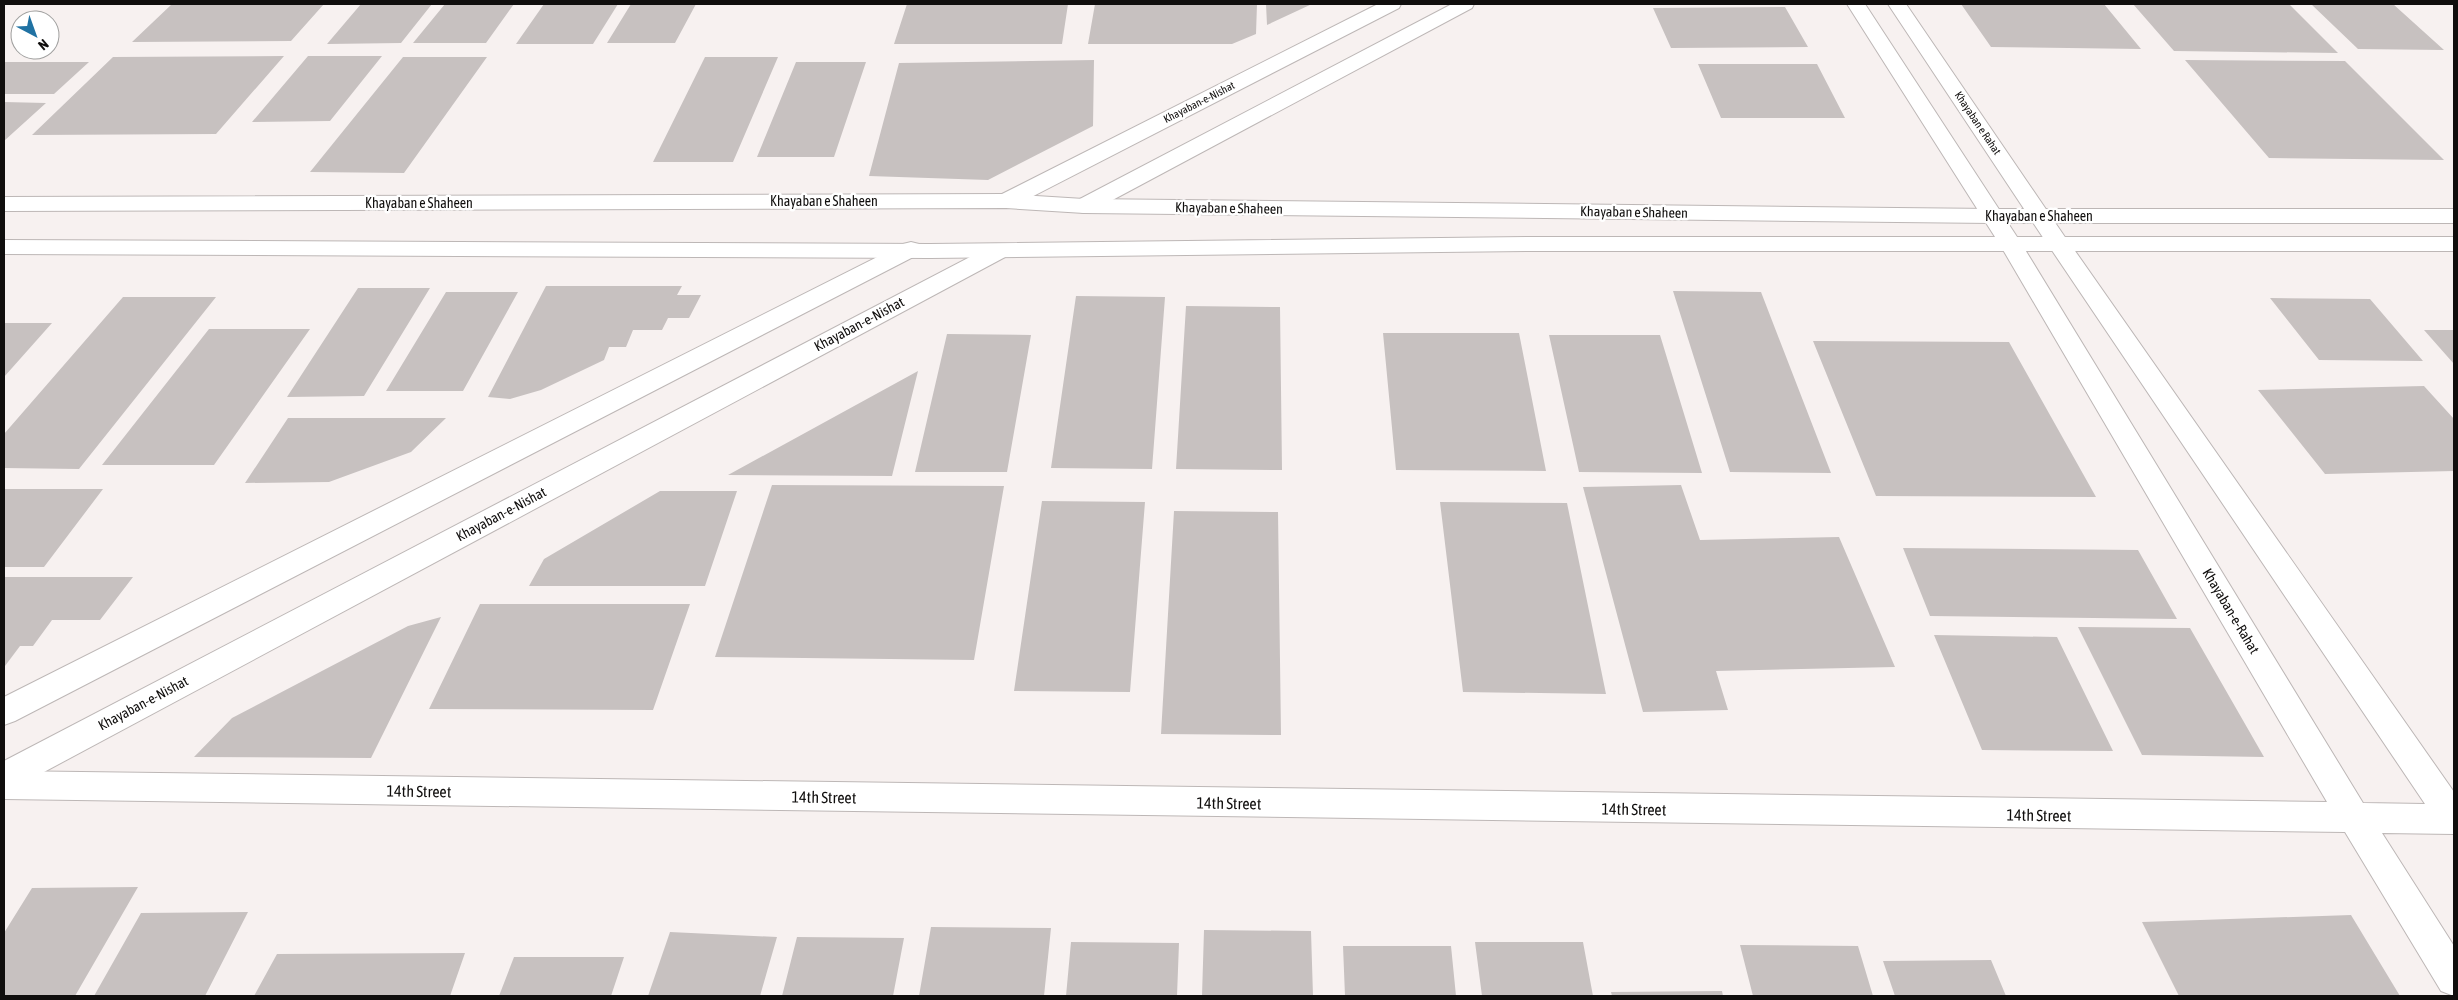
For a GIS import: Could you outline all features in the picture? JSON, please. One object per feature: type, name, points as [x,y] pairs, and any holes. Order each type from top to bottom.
[{"type":"street","name":"Khayaban-e-Nishat","points":[[1006,201],[1392,4]]},
{"type":"street","points":[[1084,206],[1466,4]]},
{"type":"street","points":[[1856,4],[2010,243]]},
{"type":"street","name":"Khayaban e Rahat","points":[[1897,4],[2058,243]]},
{"type":"street","name":"Khayaban e Shaheen","points":[[4,204],[1006,201],[1084,206],[2042,217],[2454,216]]},
{"type":"street","name":"Khayaban-e-Rahat","points":[[2010,243],[2355,819],[2454,978]]},
{"type":"street","points":[[2058,243],[2454,819]]},
{"type":"street","name":"Khayaban e Shaheen","points":[[4,247],[911,249],[999,251],[1531,244],[2454,244]]},
{"type":"street","points":[[4,712],[911,249]]},
{"type":"street","name":"Khayaban-e-Nishat","points":[[4,777],[999,251]]},
{"type":"street","name":"14th Street","points":[[4,786],[2454,819]]},
{"type":"building","points":[[172,4],[324,4],[291,41],[132,42]]},
{"type":"building","points":[[361,4],[432,4],[401,43],[327,44]]},
{"type":"building","points":[[445,4],[514,4],[486,43],[413,43]]},
{"type":"building","points":[[544,4],[618,4],[593,44],[516,44]]},
{"type":"building","points":[[631,4],[696,4],[675,43],[607,43]]},
{"type":"building","points":[[907,4],[1068,4],[1062,44],[894,44]]},
{"type":"building","points":[[1095,4],[1257,4],[1256,34],[1232,44],[1088,44]]},
{"type":"building","points":[[1266,4],[1312,4],[1267,25]]},
{"type":"building","points":[[1961,4],[2104,4],[2141,49],[1991,47]]},
{"type":"building","points":[[2133,4],[2289,4],[2338,53],[2174,51]]},
{"type":"building","points":[[2311,4],[2393,4],[2444,50],[2358,49]]},
{"type":"building","points":[[1785,7],[1808,47],[1671,48],[1653,8]]},
{"type":"building","points":[[284,56],[216,134],[32,135],[113,57]]},
{"type":"building","points":[[308,56],[382,56],[330,121],[252,122]]},
{"type":"building","points":[[403,57],[487,57],[404,173],[310,172]]},
{"type":"building","points":[[705,57],[778,57],[733,162],[653,162]]},
{"type":"building","points":[[1094,60],[1093,126],[988,180],[869,176],[899,63]]},
{"type":"building","points":[[2185,60],[2345,61],[2444,160],[2269,158]]},
{"type":"building","points":[[4,62],[89,62],[54,94],[4,94]]},
{"type":"building","points":[[796,62],[866,62],[834,157],[757,157]]},
{"type":"building","points":[[1698,64],[1817,64],[1845,118],[1721,118]]},
{"type":"building","points":[[4,102],[46,103],[4,141]]},
{"type":"building","points":[[546,286],[682,286],[677,295],[701,295],[689,318],[668,318],[662,330],[633,330],[626,347],[609,347],[604,360],[541,390],[510,399],[488,397]]},
{"type":"building","points":[[358,288],[430,288],[364,396],[287,397]]},
{"type":"building","points":[[1673,291],[1761,292],[1831,473],[1730,472]]},
{"type":"building","points":[[446,292],[518,292],[463,391],[386,391]]},
{"type":"building","points":[[1076,296],[1165,297],[1152,469],[1051,468]]},
{"type":"building","points":[[123,297],[216,297],[79,469],[4,468],[4,434]]},
{"type":"building","points":[[2270,298],[2370,299],[2423,361],[2319,360]]},
{"type":"building","points":[[1186,306],[1280,307],[1282,470],[1176,469]]},
{"type":"building","points":[[4,323],[52,323],[4,377]]},
{"type":"building","points":[[209,329],[310,329],[214,465],[102,465]]},
{"type":"building","points":[[2424,330],[2454,330],[2454,364]]},
{"type":"building","points":[[1383,333],[1519,333],[1546,471],[1396,470]]},
{"type":"building","points":[[947,334],[1031,335],[1007,472],[915,472]]},
{"type":"building","points":[[1549,335],[1660,335],[1702,473],[1579,472]]},
{"type":"building","points":[[1813,341],[2009,342],[2096,497],[1876,496]]},
{"type":"building","points":[[918,371],[892,476],[728,475]]},
{"type":"building","points":[[2424,386],[2454,419],[2454,471],[2325,474],[2258,390]]},
{"type":"building","points":[[288,418],[446,418],[411,452],[329,482],[245,483]]},
{"type":"building","points":[[772,485],[1004,486],[974,660],[715,657]]},
{"type":"building","points":[[1681,485],[1700,540],[1839,537],[1895,667],[1716,671],[1728,710],[1643,712],[1583,487]]},
{"type":"building","points":[[4,489],[103,489],[44,567],[4,567]]},
{"type":"building","points":[[660,491],[737,491],[705,586],[529,586],[544,559]]},
{"type":"building","points":[[1042,501],[1145,502],[1130,692],[1014,691]]},
{"type":"building","points":[[1440,502],[1567,503],[1606,694],[1463,692]]},
{"type":"building","points":[[1174,511],[1278,512],[1281,735],[1161,734]]},
{"type":"building","points":[[1903,548],[2138,550],[2177,619],[1930,616]]},
{"type":"building","points":[[4,577],[133,577],[100,620],[52,620],[33,646],[20,646],[5,666]]},
{"type":"building","points":[[480,604],[690,604],[653,710],[429,709]]},
{"type":"building","points":[[441,617],[371,758],[194,757],[232,718],[408,626]]},
{"type":"building","points":[[2078,627],[2190,628],[2264,757],[2142,755]]},
{"type":"building","points":[[1934,635],[2057,637],[2113,751],[1982,750]]},
{"type":"building","points":[[138,887],[75,996],[4,996],[4,933],[32,888]]},
{"type":"building","points":[[248,912],[205,996],[94,996],[141,913]]},
{"type":"building","points":[[2351,915],[2400,996],[2179,996],[2142,922]]},
{"type":"building","points":[[931,927],[1051,928],[1044,996],[919,996]]},
{"type":"building","points":[[1204,930],[1311,931],[1313,996],[1202,996]]},
{"type":"building","points":[[670,932],[777,937],[760,996],[648,996]]},
{"type":"building","points":[[797,937],[904,938],[893,996],[782,996]]},
{"type":"building","points":[[1071,942],[1179,943],[1177,996],[1066,996]]},
{"type":"building","points":[[1475,942],[1583,942],[1593,996],[1482,996]]},
{"type":"building","points":[[1740,945],[1858,946],[1873,996],[1753,996]]},
{"type":"building","points":[[1343,946],[1451,946],[1456,996],[1345,996]]},
{"type":"building","points":[[465,953],[450,996],[254,996],[277,954]]},
{"type":"building","points":[[514,957],[624,957],[611,996],[499,996]]},
{"type":"building","points":[[1991,960],[2006,996],[1895,996],[1883,961]]},
{"type":"building","points":[[1722,991],[1723,996],[1612,996],[1611,992]]}]
